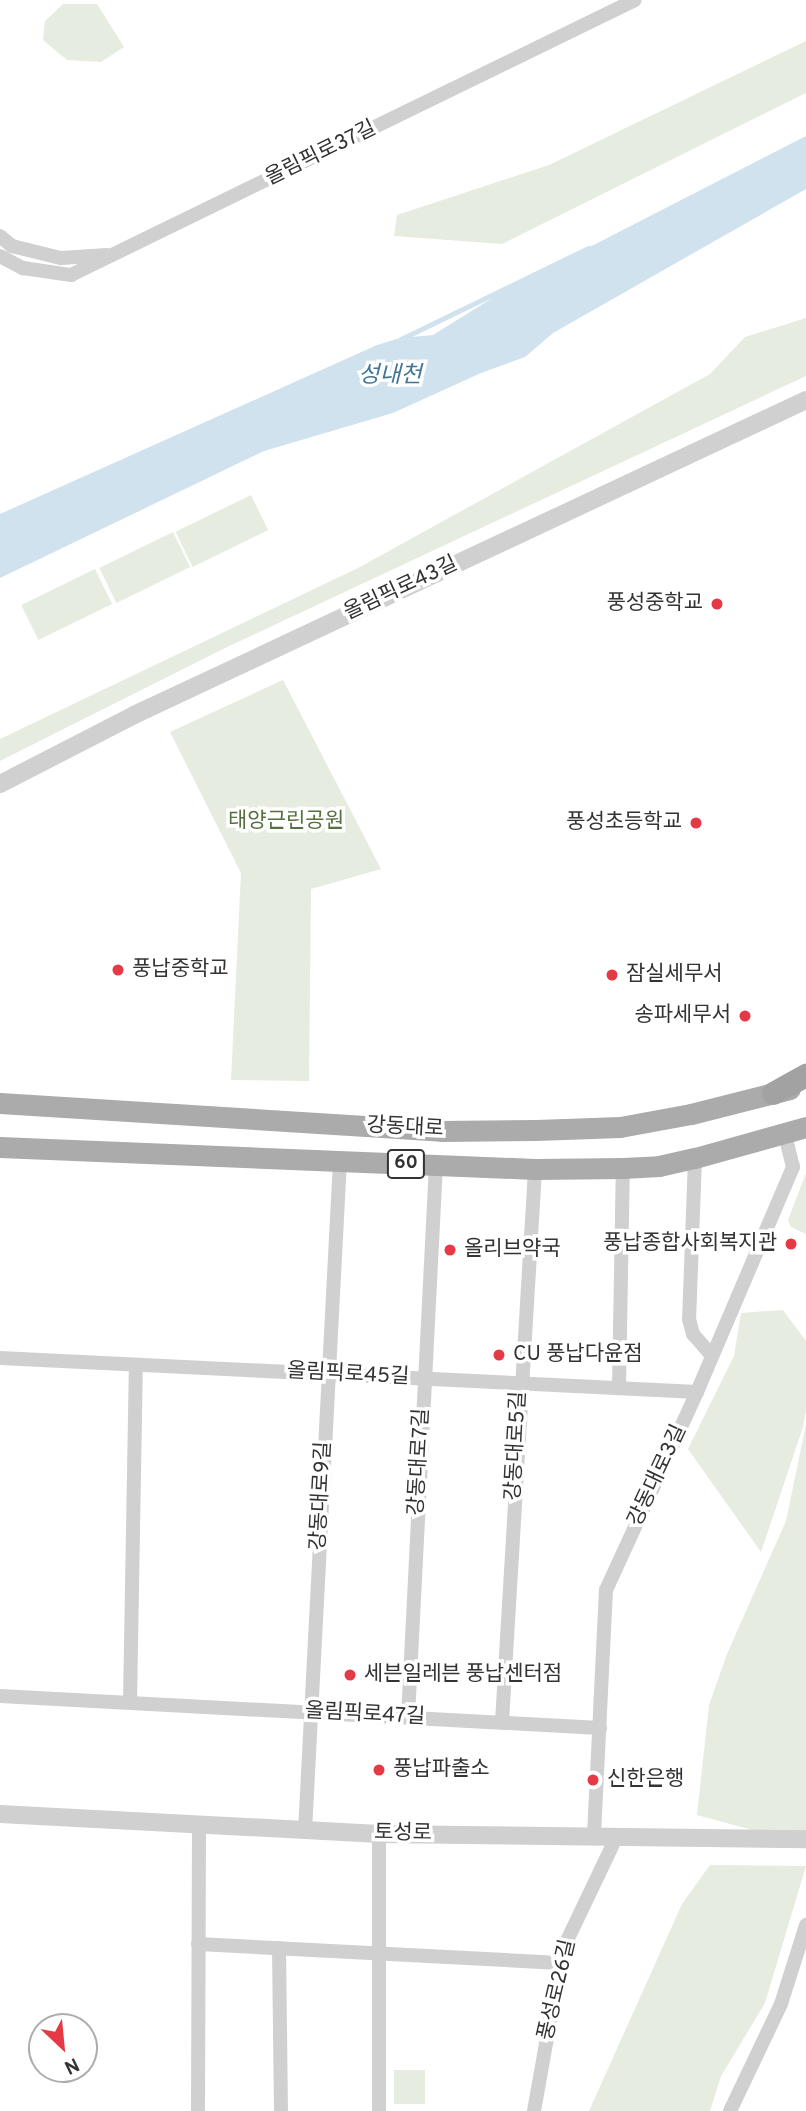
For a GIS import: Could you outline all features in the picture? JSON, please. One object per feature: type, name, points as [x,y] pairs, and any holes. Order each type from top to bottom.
[{"type":"highway","points":[[773,1093],[806,1075]]},
{"type":"main road","name":"강동대로","points":[[0,1103],[441,1131],[620,1127],[806,1084]]},
{"type":"main road","name":"강동대로","points":[[0,1147],[535,1169],[623,1168],[659,1166],[695,1158],[806,1127]]},
{"type":"street","name":"올림픽로37길","points":[[0,236],[12,246],[61,258],[116,254],[635,0]]},
{"type":"street","points":[[0,256],[23,268],[71,275],[116,254]]},
{"type":"street","name":"올림픽로43길","points":[[0,784],[134,715],[806,400]]},
{"type":"street","name":"강동대로3길","points":[[594,1835],[606,1590],[712,1356],[793,1167],[785,1134]]},
{"type":"street","points":[[695,1158],[689,1319],[693,1334],[712,1356]]},
{"type":"street","name":"강동대로9길","points":[[305,1831],[340,1161]]},
{"type":"street","name":"강동대로7길","points":[[408,1717],[436,1165]]},
{"type":"street","points":[[619,1388],[623,1168]]},
{"type":"street","name":"강동대로5길","points":[[502,1723],[520,1383],[535,1169]]},
{"type":"street","name":"올림픽로45길","points":[[0,1358],[696,1392]]},
{"type":"street","points":[[130,1702],[136,1365]]},
{"type":"street","name":"올림픽로47길","points":[[0,1696],[600,1728]]},
{"type":"street","name":"토성로","points":[[0,1814],[379,1834],[806,1839]]},
{"type":"street","points":[[198,1824],[198,2111]]},
{"type":"street","points":[[379,1834],[379,2111]]},
{"type":"street","name":"풍성로26길","points":[[534,2111],[563,1949],[617,1836]]},
{"type":"street","points":[[730,2111],[781,2004],[806,1925]]},
{"type":"street","points":[[198,1944],[560,1963]]},
{"type":"street","points":[[279,1948],[281,2111]]},
{"type":"green space","points":[[63,4],[97,4],[124,47],[101,62],[67,60],[43,40],[45,21]]},
{"type":"green space","points":[[806,41],[806,93],[502,244],[394,236],[397,215],[549,165]]},
{"type":"green space","points":[[806,318],[806,376],[223,649],[0,761],[0,739],[358,568],[710,374],[745,337]]},
{"type":"green space","points":[[251,495],[268,530],[193,567],[176,532]]},
{"type":"green space","points":[[173,532],[190,567],[116,603],[99,568]]},
{"type":"green space","points":[[95,569],[112,604],[38,640],[21,605]]},
{"type":"green space","name":"태양근린공원","points":[[283,680],[381,869],[311,889],[309,1081],[231,1080],[241,873],[170,732]]},
{"type":"green space","points":[[806,1173],[806,1234],[791,1227],[788,1220]]},
{"type":"green space","points":[[783,1310],[806,1341],[806,1410],[803,1427],[761,1552],[688,1449],[734,1356],[741,1313]]},
{"type":"green space","points":[[806,1424],[806,1831],[760,1832],[697,1815],[709,1705],[727,1654],[786,1521]]},
{"type":"green space","points":[[710,1865],[806,1866],[765,2003],[721,2076],[710,2111],[589,2111],[682,1904]]},
{"type":"green space","points":[[394,2070],[425,2070],[425,2104],[394,2104]]},
{"type":"water","name":"성내천","points":[[806,136],[806,189],[553,333],[525,357],[481,373],[393,413],[264,451],[0,578],[0,514],[377,345],[400,338],[433,335],[502,292]]},
{"type":"waterway","name":"성내천","points":[[401,339],[588,248]]},
{"type":"place","name":"풍성중학교","points":[[717,604]]},
{"type":"place","name":"풍성초등학교","points":[[696,823]]},
{"type":"place","name":"풍납중학교","points":[[118,970]]},
{"type":"place","name":"잠실세무서","points":[[612,975]]},
{"type":"place","name":"송파세무서","points":[[745,1016]]},
{"type":"place","name":"풍납종합사회복지관","points":[[791,1244]]},
{"type":"place","name":"올리브약국","points":[[450,1250]]},
{"type":"place","name":"CU 풍납다윤점","points":[[499,1355]]},
{"type":"place","name":"세븐일레븐 풍납센터점","points":[[350,1675]]},
{"type":"place","name":"풍납파출소","points":[[379,1770]]},
{"type":"place","name":"신한은행","points":[[593,1780]]}]
